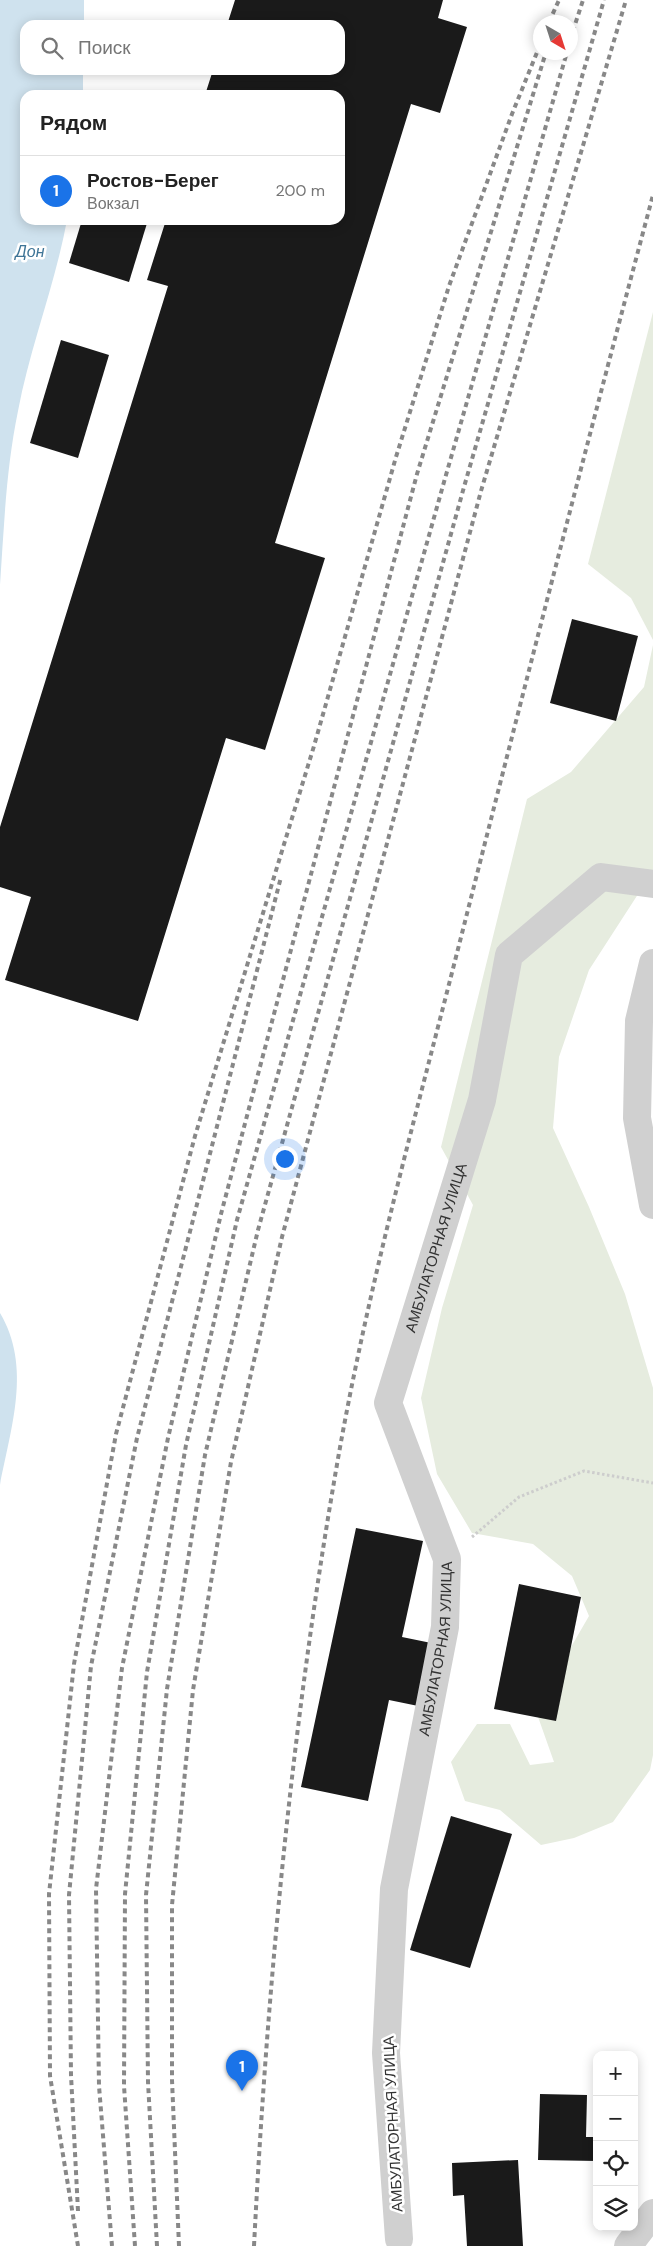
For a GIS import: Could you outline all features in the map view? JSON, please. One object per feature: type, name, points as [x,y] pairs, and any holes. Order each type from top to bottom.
[{"type":"street","name":"АМБУЛАТОРНАЯ УЛИЦА","points":[[399,2239],[386,2053],[394,1889],[446,1627],[447,1559],[388,1403],[482,1100],[509,955],[601,877],[653,884]]},
{"type":"street","points":[[653,963],[639,1021],[637,1118],[653,1205]]},
{"type":"street","points":[[628,2246],[653,2213]]},
{"type":"path","points":[[447,1559],[519,1497],[584,1471],[653,1483]]},
{"type":"shaded area","points":[[653,312],[653,640],[631,598],[588,564]]},
{"type":"shaded area","points":[[653,645],[653,871],[589,970],[559,1057],[553,1128],[589,1207],[625,1294],[653,1388],[653,1755],[650,1770],[613,1822],[574,1838],[541,1845],[500,1810],[465,1801],[451,1762],[477,1724],[510,1724],[530,1765],[554,1762],[537,1714],[560,1666],[589,1616],[572,1576],[533,1544],[472,1533],[437,1474],[421,1398],[442,1308],[473,1205],[441,1147],[527,799],[571,772],[644,687]]},
{"type":"water","name":"Дон","points":[[0,0],[84,0],[84,20],[20,20],[20,75],[83,75],[83,90],[20,90],[20,225],[66,225],[23,387],[14,433],[6,498],[0,585]]},
{"type":"water","points":[[0,1313],[10,1334],[15,1354],[17,1376],[13,1419],[0,1485]]},
{"type":"building","points":[[235,0],[443,0],[438,18],[467,27],[440,113],[411,104],[275,543],[325,558],[265,750],[226,738],[138,1021],[5,980],[31,897],[0,887],[0,827],[168,286],[147,280],[164,225],[345,225],[345,90],[207,90],[211,75],[345,75],[345,20],[229,20]]},
{"type":"building","points":[[80,225],[146,225],[129,282],[69,263]]},
{"type":"building","points":[[61,340],[109,355],[78,458],[30,443]]},
{"type":"building","points":[[572,619],[638,636],[616,721],[550,703]]},
{"type":"building","points":[[356,1528],[423,1541],[402,1637],[441,1645],[428,1708],[389,1700],[368,1801],[301,1787]]},
{"type":"building","points":[[519,1584],[581,1597],[556,1721],[494,1709]]},
{"type":"building","points":[[451,1816],[512,1834],[470,1968],[410,1950]]},
{"type":"building","points":[[540,2094],[587,2095],[586,2137],[593,2137],[593,2161],[538,2160]]},
{"type":"building","points":[[518,2160],[523,2246],[467,2246],[464,2195],[453,2196],[452,2163]]},
{"type":"railway","points":[[552,15],[559,0]]},
{"type":"railway","points":[[578,15],[583,0]]},
{"type":"railway","points":[[157,2246],[148,2082],[146,1895],[167,1689],[205,1455],[258,1230],[464,487],[604,0]]},
{"type":"railway","points":[[179,2246],[172,2080],[172,1905],[193,1690],[231,1462],[282,1237],[481,491],[626,0]]},
{"type":"railway","points":[[78,2246],[50,2076],[49,1894],[74,1664],[116,1434],[195,1136],[314,746],[396,457],[449,286],[512,114],[534,60]]},
{"type":"railway","points":[[112,2246],[99,2086],[96,1889],[122,1668],[168,1438],[221,1214],[417,474],[544,60]]},
{"type":"railway","points":[[135,2246],[124,2086],[125,1894],[147,1672],[186,1445],[237,1220],[565,60]]},
{"type":"railway","points":[[254,2246],[266,2054],[293,1767],[319,1577],[346,1415],[375,1281],[407,1148],[554,572],[653,195]]},
{"type":"railway","points":[[78,2211],[71,2075],[69,1895],[91,1666],[137,1438],[281,877]]},
{"type":"place","name":"Ростов-Берег","points":[[242,2091]]}]
